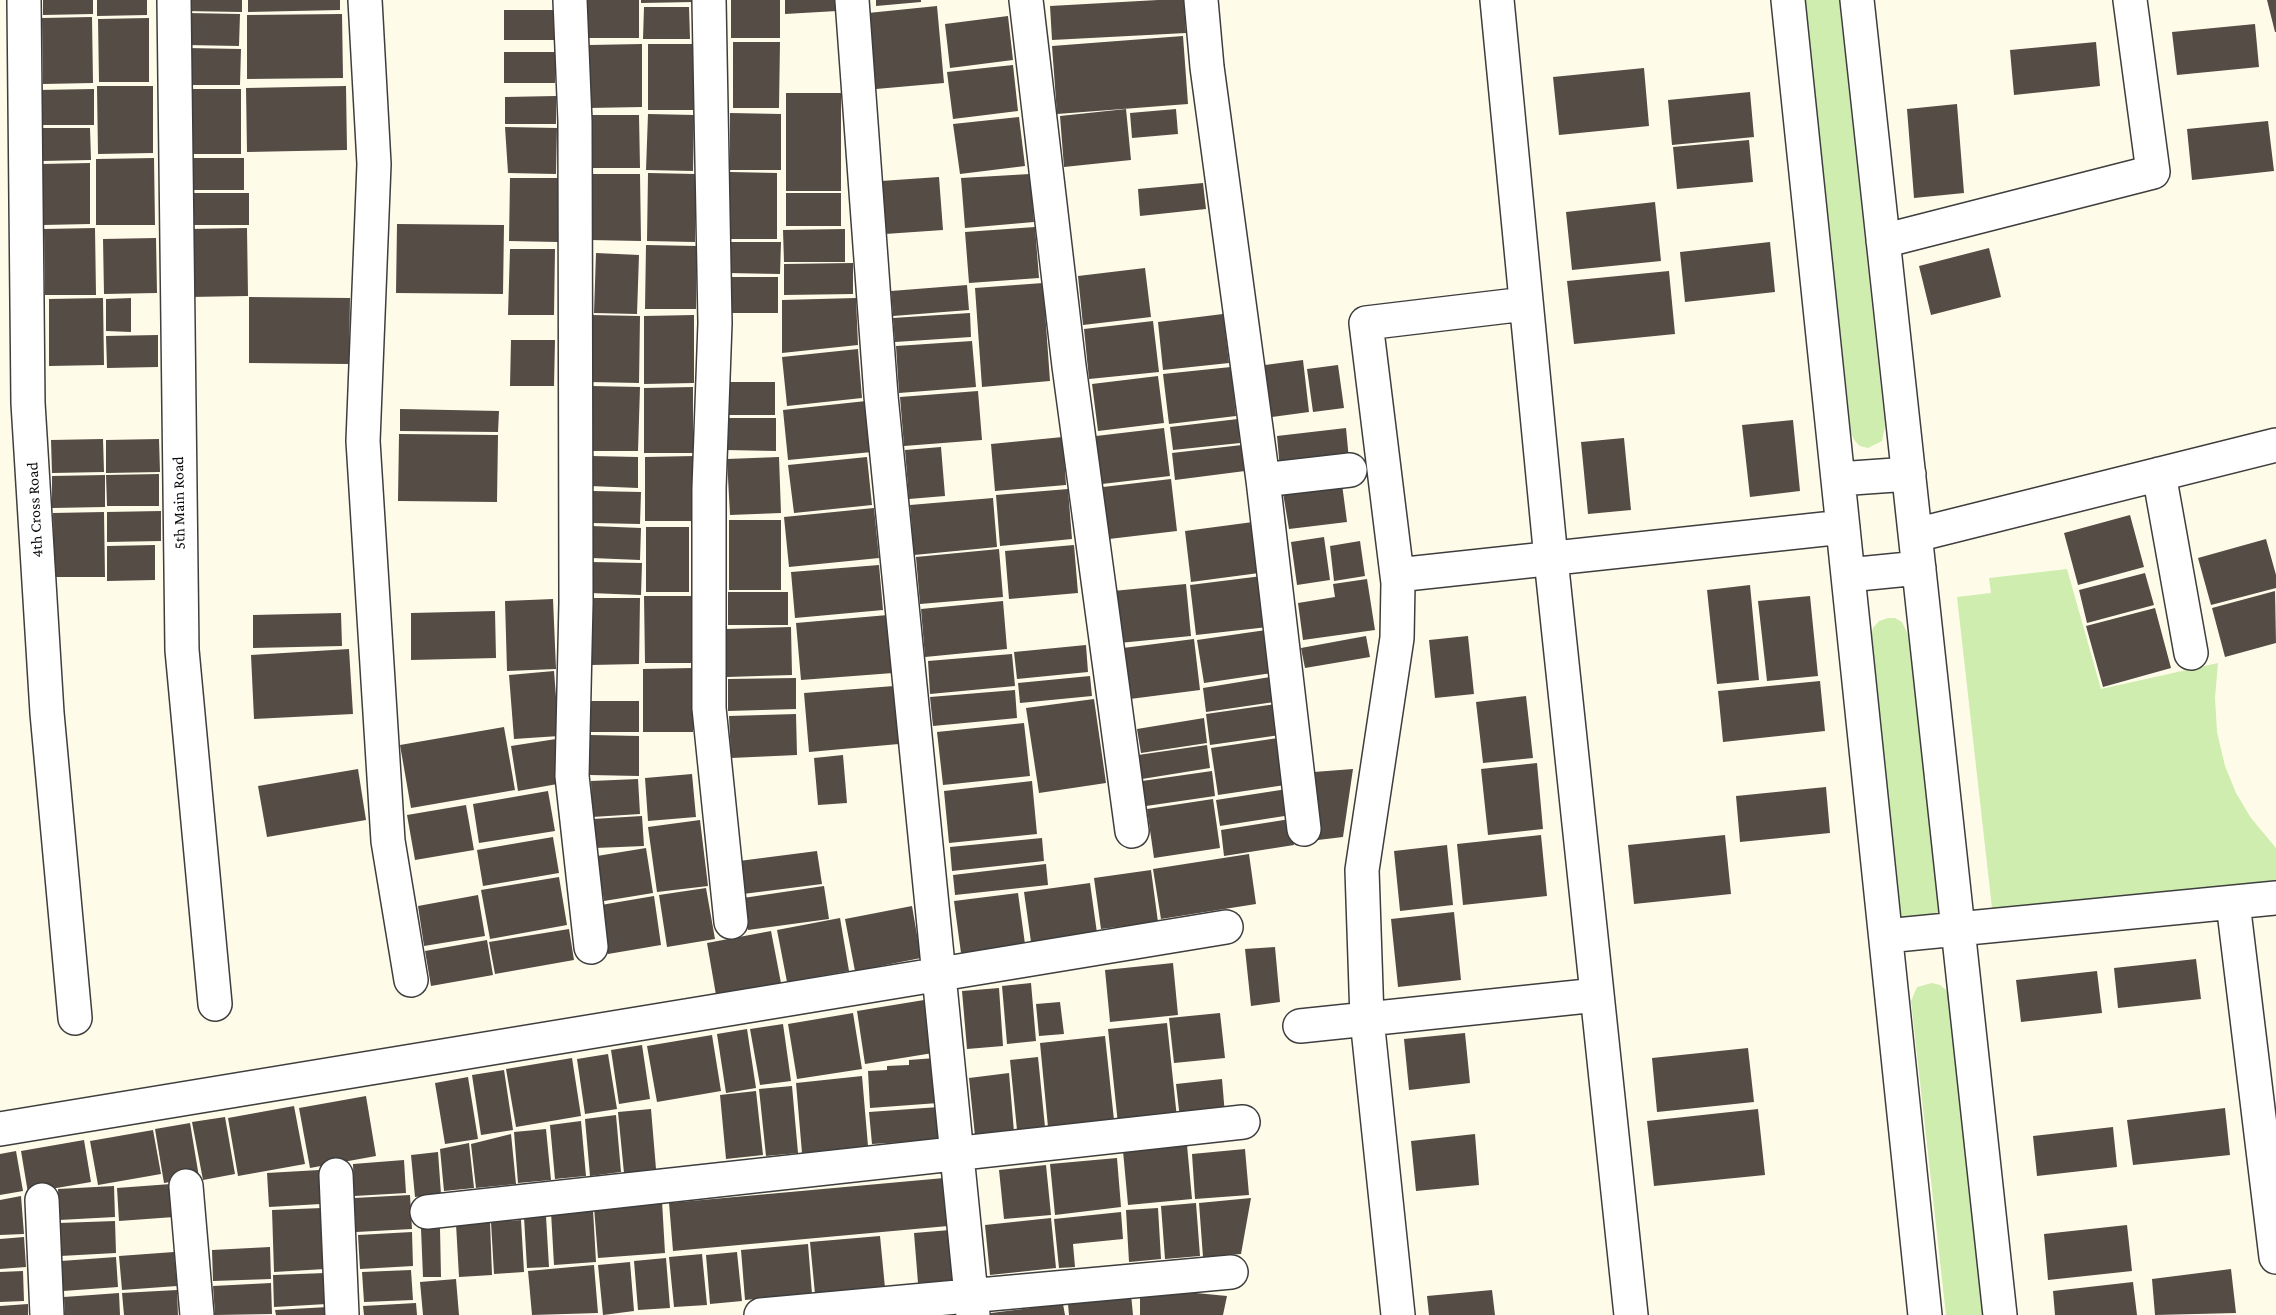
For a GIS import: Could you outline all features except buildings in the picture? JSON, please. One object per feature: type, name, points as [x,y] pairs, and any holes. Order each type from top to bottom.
[{"type":"street","name":"4th Cross Road","points":[[24,0],[28,404],[47,712],[75,1018]]},
{"type":"street","name":"5th Main Road","points":[[174,0],[182,650],[215,1004]]},
{"type":"street","points":[[365,0],[374,164],[363,441],[388,841],[411,980]]},
{"type":"street","points":[[570,0],[575,122],[576,568],[572,776],[591,947]]},
{"type":"street","points":[[709,0],[715,323],[710,488],[709,708],[731,922]]},
{"type":"street","points":[[852,0],[881,396],[972,1305]]},
{"type":"street","points":[[1026,0],[1069,366],[1132,831]]},
{"type":"street","points":[[1201,0],[1207,67],[1263,480],[1304,830]]},
{"type":"street","points":[[1497,0],[1525,304],[1631,1315]]},
{"type":"street","points":[[1788,0],[1925,1315]]},
{"type":"street","points":[[1857,0],[2001,1315]]},
{"type":"street","points":[[1883,241],[2153,172],[2130,0]]},
{"type":"street","points":[[1398,1315],[1366,1019],[1362,870],[1397,638],[1397,576],[1366,323],[1525,304]]},
{"type":"street","points":[[1916,535],[2276,445]]},
{"type":"street","points":[[1263,480],[1350,470]]},
{"type":"street","points":[[1839,479],[1909,474]]},
{"type":"street","points":[[2160,474],[2191,653]]},
{"type":"street","points":[[1397,576],[1843,527]]},
{"type":"street","points":[[1848,575],[1919,568]]},
{"type":"street","points":[[1886,936],[2276,898]]},
{"type":"street","points":[[2233,903],[2276,1257]]},
{"type":"street","points":[[0,1129],[1226,927]]},
{"type":"street","points":[[1300,1026],[1596,995]]},
{"type":"street","points":[[427,1212],[1243,1122]]},
{"type":"street","points":[[336,1175],[342,1315]]},
{"type":"street","points":[[186,1186],[197,1315]]},
{"type":"street","points":[[42,1200],[47,1315]]},
{"type":"street","points":[[761,1315],[972,1305],[1231,1272]]},
{"type":"green space","points":[[1805,0],[1839,0],[1885,426],[1882,441],[1868,448],[1860,446],[1854,440],[1851,432]]},
{"type":"green space","points":[[2067,569],[2101,689],[2218,663],[2215,698],[2217,732],[2225,766],[2236,793],[2251,818],[2276,848],[2276,883],[1993,917],[1957,597],[1991,593],[1989,578]]},
{"type":"green space","points":[[1895,618],[1902,622],[1908,635],[1940,908],[1936,916],[1904,919],[1899,911],[1871,636],[1873,628],[1879,621]]},
{"type":"green space","points":[[1932,983],[1946,990],[1949,998],[1987,1315],[1946,1315],[1911,1001],[1917,987]]}]
